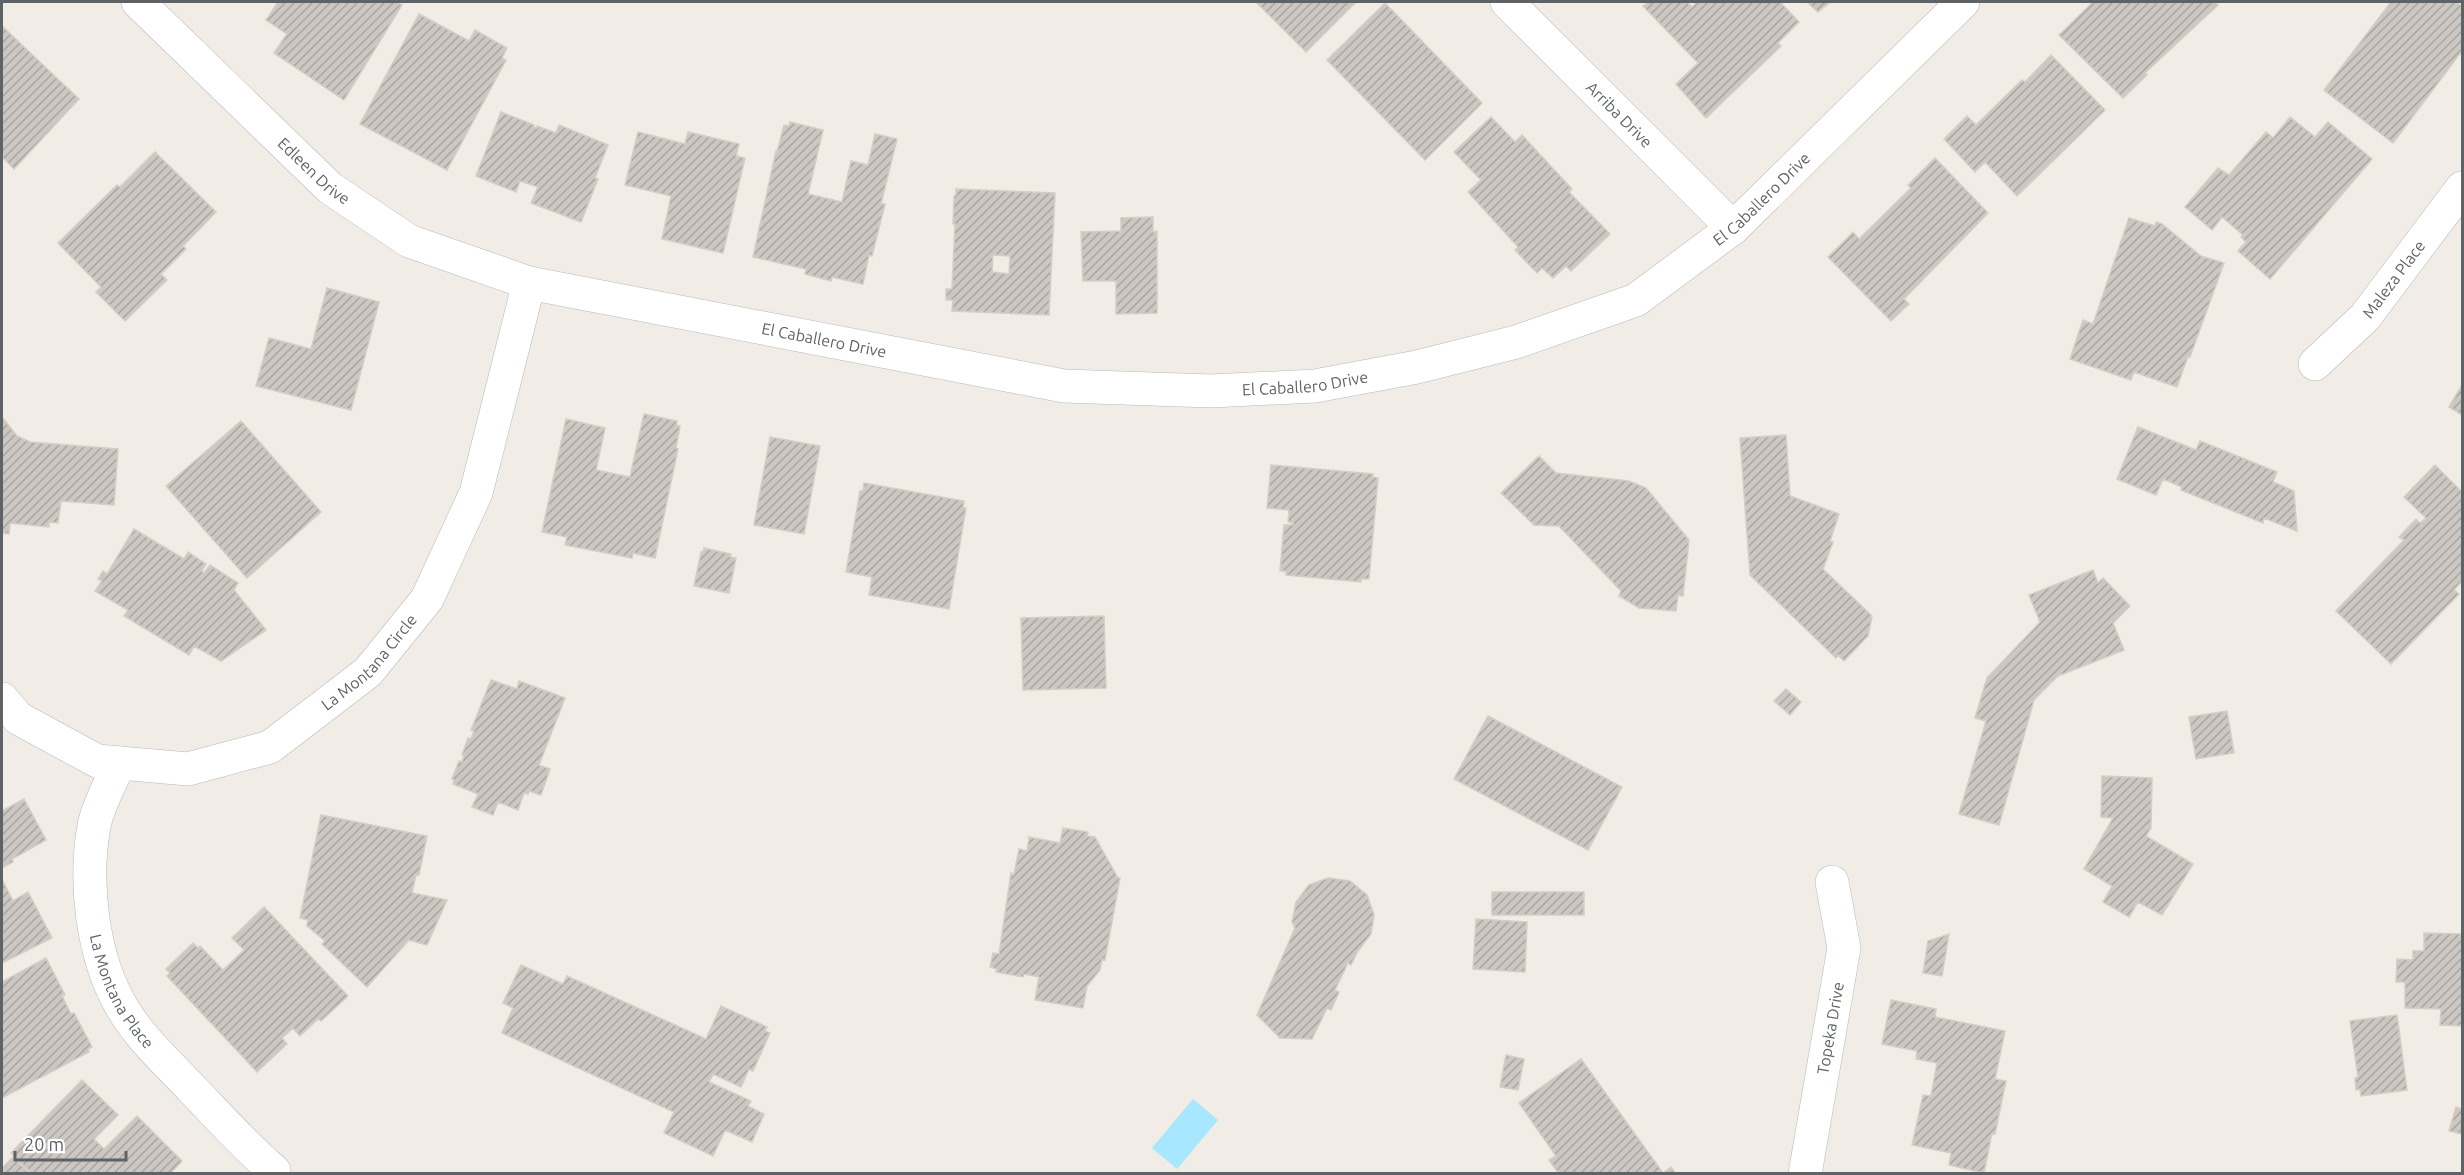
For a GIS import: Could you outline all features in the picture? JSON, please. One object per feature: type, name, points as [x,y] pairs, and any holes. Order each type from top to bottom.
[{"type":"street","name":"Edleen Drive","points":[[138,2],[330,188],[409,241],[529,283]]},
{"type":"street","name":"Arriba Drive","points":[[1507,2],[1733,228]]},
{"type":"street","name":"El Caballero Drive","points":[[529,283],[1064,386],[1211,391],[1315,386],[1417,367],[1516,342],[1636,300],[1733,228],[1963,2]]},
{"type":"street","name":"Maleza Place","points":[[2315,364],[2365,317],[2463,188]]},
{"type":"street","name":"La Montana Circle","points":[[2,699],[18,718],[97,761],[188,769],[270,747],[368,672],[427,599],[476,493],[529,283]]},
{"type":"street","name":"La Montana Place","points":[[119,763],[95,824],[88,869],[94,921],[103,961],[119,1004],[141,1034],[250,1150],[274,1171]]},
{"type":"street","name":"Topeka Drive","points":[[1805,1173],[1844,948],[1833,882]]},
{"type":"water","points":[[1193,1099],[1218,1120],[1177,1169],[1152,1148]]},
{"type":"building","points":[[278,2],[397,2],[402,5],[344,100],[274,53],[287,34],[266,20]]},
{"type":"building","points":[[1256,2],[1356,2],[1306,52]]},
{"type":"building","points":[[1648,2],[1687,2],[1692,7],[1697,2],[1780,2],[1799,22],[1778,43],[1781,46],[1706,118],[1676,84],[1698,63],[1643,6]]},
{"type":"building","points":[[1807,2],[1830,2],[1818,12]]},
{"type":"building","points":[[2093,2],[2215,2],[2218,5],[2145,73],[2147,75],[2123,98],[2059,35]]},
{"type":"building","points":[[2391,2],[2456,2],[2462,6],[2462,51],[2393,143],[2324,90]]},
{"type":"building","points":[[1385,3],[1482,103],[1425,160],[1327,60]]},
{"type":"building","points":[[419,14],[469,41],[475,30],[507,48],[502,58],[506,60],[447,170],[360,124]]},
{"type":"building","points":[[2,26],[79,99],[14,169],[2,157]]},
{"type":"building","points":[[2051,55],[2105,110],[2017,196],[1985,162],[1975,172],[1944,139],[1967,116],[1976,125],[2022,80],[2025,82]]},
{"type":"building","points":[[501,112],[534,125],[533,127],[537,128],[537,126],[556,133],[559,125],[608,145],[595,178],[598,179],[581,222],[531,203],[538,187],[520,181],[516,192],[476,176]]},
{"type":"building","points":[[1491,117],[1515,142],[1522,135],[1572,189],[1569,192],[1610,234],[1571,271],[1566,266],[1553,278],[1542,268],[1537,273],[1515,250],[1518,247],[1468,192],[1481,180],[1454,152]]},
{"type":"building","points":[[2290,117],[2315,137],[2328,122],[2372,159],[2270,279],[2238,251],[2246,242],[2241,237],[2243,235],[2222,217],[2212,230],[2185,207],[2218,168],[2229,175],[2266,132],[2273,138]]},
{"type":"building","points":[[790,122],[823,130],[808,194],[842,202],[851,161],[868,165],[875,134],[897,139],[881,204],[885,204],[872,256],[869,255],[863,284],[832,277],[831,281],[805,274],[806,269],[753,257],[776,151],[784,125],[789,126]]},
{"type":"building","points":[[638,132],[685,144],[688,132],[739,144],[736,156],[745,158],[723,253],[662,239],[671,196],[625,185]]},
{"type":"building","points":[[155,152],[216,212],[183,246],[186,249],[161,274],[167,280],[125,321],[96,292],[101,287],[58,243],[117,185],[120,187]]},
{"type":"building","points":[[1935,158],[1988,213],[1904,299],[1909,304],[1891,321],[1828,257],[1853,232],[1859,239],[1911,188],[1908,185]]},
{"type":"building","points":[[956,189],[1055,193],[1049,315],[952,311],[953,300],[946,300],[946,289],[952,289],[954,196]],"holes":[[[993,255],[1010,256],[1009,274],[992,272]]]},
{"type":"building","points":[[1153,217],[1153,232],[1157,231],[1157,313],[1116,314],[1116,281],[1083,281],[1081,232],[1121,231],[1121,218]]},
{"type":"building","points":[[2129,218],[2155,226],[2156,222],[2162,224],[2201,256],[2224,263],[2177,387],[2134,372],[2131,380],[2070,359],[2083,320],[2093,324]]},
{"type":"building","points":[[327,288],[379,302],[351,410],[256,386],[269,338],[311,349]]},
{"type":"building","points":[[2462,385],[2462,415],[2449,407]]},
{"type":"building","points":[[644,414],[677,421],[676,425],[680,426],[676,448],[678,449],[655,558],[633,553],[632,558],[565,545],[567,537],[542,532],[566,419],[605,428],[596,470],[630,477]]},
{"type":"building","points":[[2,417],[17,436],[30,442],[118,449],[114,505],[61,501],[58,523],[49,522],[49,527],[10,523],[9,534],[2,533]]},
{"type":"building","points":[[241,421],[321,512],[247,578],[166,486]]},
{"type":"building","points":[[2138,427],[2196,450],[2200,441],[2277,472],[2273,482],[2294,491],[2297,531],[2264,518],[2263,523],[2181,490],[2182,487],[2163,479],[2156,495],[2117,479]]},
{"type":"building","points":[[1786,435],[1790,496],[1839,514],[1830,541],[1833,542],[1823,569],[1872,616],[1868,636],[1844,661],[1838,655],[1836,658],[1750,575],[1740,438]]},
{"type":"building","points":[[770,437],[820,446],[804,534],[754,525]]},
{"type":"building","points":[[1539,456],[1556,473],[1629,481],[1646,488],[1689,540],[1683,596],[1678,595],[1676,611],[1639,608],[1619,596],[1621,591],[1559,526],[1534,525],[1501,493]]},
{"type":"building","points":[[1271,465],[1373,474],[1373,477],[1378,478],[1369,579],[1361,579],[1361,582],[1286,575],[1286,571],[1280,571],[1284,525],[1293,525],[1293,523],[1288,522],[1289,510],[1267,508]]},
{"type":"building","points":[[2435,465],[2462,492],[2462,581],[2454,590],[2459,594],[2391,664],[2336,611],[2404,540],[2399,537],[2416,519],[2420,523],[2426,518],[2404,497]]},
{"type":"building","points":[[864,483],[964,501],[963,508],[966,508],[949,609],[869,595],[872,577],[846,572],[860,491],[863,491]]},
{"type":"building","points":[[134,529],[184,559],[188,552],[206,564],[202,571],[204,573],[210,565],[238,583],[234,590],[266,630],[221,661],[194,646],[189,655],[124,616],[128,610],[95,591],[102,581],[98,579],[103,571],[107,574]]},
{"type":"building","points":[[704,548],[731,554],[730,557],[736,558],[729,593],[694,586],[701,552]]},
{"type":"building","points":[[2093,570],[2098,583],[2103,578],[2130,606],[2113,623],[2124,650],[2058,676],[2034,700],[1999,825],[1959,814],[1986,721],[1975,718],[1987,678],[2040,622],[2029,595]]},
{"type":"building","points":[[1104,616],[1106,688],[1023,690],[1021,618]]},
{"type":"building","points":[[491,680],[517,689],[519,681],[565,698],[539,765],[550,769],[541,795],[529,791],[528,794],[524,793],[518,810],[498,802],[493,815],[472,807],[478,794],[453,784],[452,779],[459,761],[462,762],[468,738],[471,739],[474,731],[471,730]]},
{"type":"building","points":[[1786,689],[1801,702],[1790,715],[1774,701]]},
{"type":"building","points":[[2227,711],[2234,753],[2196,759],[2189,717]]},
{"type":"building","points":[[1488,716],[1622,787],[1588,850],[1454,779]]},
{"type":"building","points":[[2102,776],[2152,778],[2151,828],[2146,836],[2193,864],[2162,915],[2138,902],[2129,917],[2103,902],[2112,886],[2084,869],[2113,818],[2101,817]]},
{"type":"building","points":[[24,799],[46,840],[12,859],[13,862],[2,868],[2,811]]},
{"type":"building","points":[[321,815],[427,836],[419,875],[416,875],[412,893],[447,900],[427,945],[409,940],[367,987],[322,944],[325,941],[307,926],[308,920],[300,918]]},
{"type":"building","points":[[1063,828],[1088,832],[1087,836],[1095,837],[1120,878],[1105,960],[1102,959],[1100,970],[1087,986],[1083,1008],[1035,1000],[1039,977],[1024,974],[1023,977],[996,972],[997,969],[990,967],[993,953],[999,954],[1011,873],[1014,874],[1019,849],[1027,851],[1029,837],[1060,843]]},
{"type":"building","points":[[1328,878],[1350,881],[1367,895],[1374,915],[1371,934],[1351,965],[1348,963],[1335,990],[1339,992],[1331,1010],[1327,1008],[1312,1039],[1280,1038],[1257,1015],[1295,928],[1292,922],[1296,902],[1309,885]]},
{"type":"building","points":[[2,879],[13,901],[28,892],[52,938],[2,963]]},
{"type":"building","points":[[1492,892],[1584,892],[1584,915],[1492,915]]},
{"type":"building","points":[[264,907],[348,996],[321,1021],[318,1019],[300,1036],[293,1028],[282,1038],[287,1044],[257,1072],[167,976],[170,973],[166,969],[193,943],[198,948],[200,946],[223,970],[244,950],[232,938]]},
{"type":"building","points":[[1476,919],[1527,922],[1525,972],[1473,969]]},
{"type":"building","points":[[2424,933],[2462,934],[2462,1026],[2440,1025],[2441,1009],[2405,1008],[2405,982],[2396,982],[2397,959],[2413,960],[2413,951],[2424,951]]},
{"type":"building","points":[[1949,934],[1942,976],[1923,973],[1928,941]]},
{"type":"building","points":[[46,958],[65,995],[62,996],[71,1014],[74,1013],[92,1047],[88,1049],[89,1052],[2,1098],[2,982]]},
{"type":"building","points":[[521,965],[563,984],[567,976],[706,1039],[721,1006],[767,1027],[765,1031],[770,1033],[753,1071],[749,1069],[741,1087],[713,1074],[709,1082],[751,1101],[748,1106],[764,1114],[752,1142],[725,1130],[713,1156],[664,1133],[674,1112],[502,1033],[513,1008],[503,1003]]},
{"type":"building","points":[[1891,1000],[1936,1009],[1935,1017],[2005,1031],[1995,1079],[2006,1081],[1984,1173],[1949,1165],[1951,1153],[1912,1145],[1923,1095],[1931,1096],[1937,1063],[1916,1059],[1917,1051],[1882,1044]]},
{"type":"building","points":[[2397,1015],[2407,1090],[2361,1096],[2360,1089],[2356,1090],[2355,1078],[2358,1077],[2350,1021]]},
{"type":"building","points":[[1506,1055],[1524,1059],[1518,1090],[1500,1087]]},
{"type":"building","points":[[1581,1059],[1663,1173],[1671,1167],[1676,1174],[1559,1174],[1549,1160],[1556,1156],[1519,1103]]},
{"type":"building","points":[[82,1080],[118,1115],[94,1139],[104,1149],[137,1116],[182,1161],[170,1174],[32,1174],[11,1153]]},
{"type":"building","points":[[2456,1107],[2462,1109],[2462,1134],[2449,1131]]},
{"type":"building","points":[[13,1157],[30,1174],[2,1174],[2,1168]]}]
